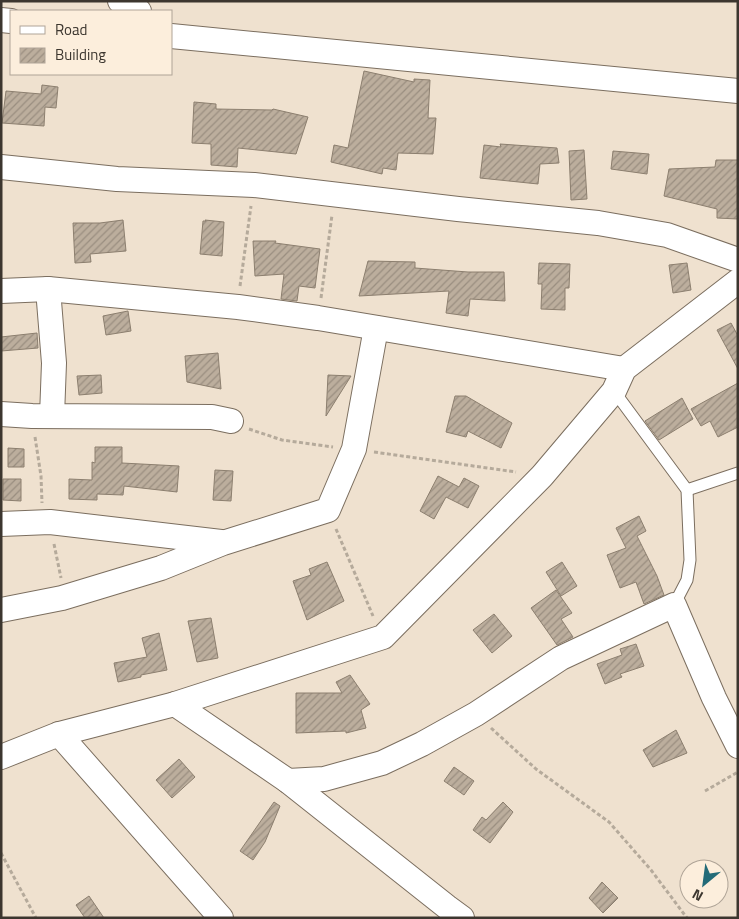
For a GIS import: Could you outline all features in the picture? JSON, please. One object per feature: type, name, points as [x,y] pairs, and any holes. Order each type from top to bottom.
[{"type":"street","points":[[120,1],[137,10]]},
{"type":"street","points":[[178,34],[738,91]]},
{"type":"street","points":[[1,168],[117,179],[254,186],[458,210],[598,223],[667,235],[738,260]]},
{"type":"street","points":[[1,757],[59,734],[175,704],[382,637],[542,476],[614,391],[624,369],[738,281]]},
{"type":"street","points":[[42,416],[54,363],[48,289]]},
{"type":"street","points":[[1,291],[48,289],[238,307],[318,318],[624,369]]},
{"type":"street","points":[[1,610],[62,598],[161,568],[223,543],[328,510],[354,449],[376,328]]},
{"type":"street","points":[[1,414],[212,417],[231,421]]},
{"type":"street","points":[[1,524],[46,523],[223,543]]},
{"type":"street","points":[[288,781],[324,779],[382,763],[422,744],[476,714],[561,658],[674,605],[714,698],[738,746]]},
{"type":"street","points":[[175,704],[288,781],[450,914]]},
{"type":"street","points":[[59,734],[221,918]]},
{"type":"lane","points":[[614,391],[687,490],[690,560],[686,580],[674,605]]},
{"type":"lane","points":[[687,490],[738,474]]},
{"type":"path","points":[[238,307],[254,186]]},
{"type":"path","points":[[318,318],[334,194]]},
{"type":"path","points":[[42,416],[41,476],[46,523],[61,577],[62,598]]},
{"type":"path","points":[[231,421],[254,432],[282,440],[542,476]]},
{"type":"path","points":[[328,510],[382,637]]},
{"type":"path","points":[[476,714],[536,769],[609,822],[652,870],[687,918]]},
{"type":"path","points":[[705,791],[738,772]]},
{"type":"path","points":[[1,853],[36,918]]},
{"type":"building","points":[[364,71],[414,82],[414,79],[430,80],[428,118],[436,118],[433,154],[398,153],[396,170],[383,168],[382,174],[331,162],[334,145],[348,148]]},
{"type":"building","points":[[42,85],[58,87],[56,108],[45,107],[44,126],[2,123],[6,91],[41,94]]},
{"type":"building","points":[[194,102],[216,104],[216,109],[273,109],[308,117],[296,154],[238,148],[237,167],[211,165],[211,144],[192,143]]},
{"type":"building","points":[[500,144],[557,148],[559,163],[540,164],[538,184],[480,178],[484,145],[501,147]]},
{"type":"building","points":[[584,150],[587,199],[571,200],[569,151]]},
{"type":"building","points":[[613,151],[649,154],[647,174],[611,169]]},
{"type":"building","points":[[716,160],[738,160],[738,219],[717,218],[717,209],[664,196],[669,169],[715,167]]},
{"type":"building","points":[[123,220],[126,251],[90,254],[91,262],[75,263],[73,223],[100,223]]},
{"type":"building","points":[[203,221],[224,222],[222,256],[200,254]]},
{"type":"building","points":[[253,241],[276,241],[275,243],[320,249],[315,288],[299,286],[297,301],[281,299],[284,274],[255,276]]},
{"type":"building","points":[[368,261],[415,262],[415,268],[468,272],[504,272],[505,301],[470,299],[468,316],[446,313],[449,291],[359,296]]},
{"type":"building","points":[[539,263],[570,264],[569,288],[565,288],[565,310],[541,309],[542,284],[538,284]]},
{"type":"building","points":[[687,263],[691,290],[673,293],[669,265]]},
{"type":"building","points":[[128,311],[131,331],[106,335],[103,316]]},
{"type":"building","points":[[731,323],[738,336],[738,369],[717,330]]},
{"type":"building","points":[[37,333],[38,348],[1,351],[1,337]]},
{"type":"building","points":[[218,353],[221,389],[187,382],[185,356]]},
{"type":"building","points":[[101,375],[102,393],[79,395],[77,376]]},
{"type":"building","points":[[328,375],[351,376],[326,416]]},
{"type":"building","points":[[738,383],[738,427],[718,437],[710,421],[701,426],[691,409]]},
{"type":"building","points":[[455,396],[466,396],[512,423],[501,448],[468,431],[466,437],[446,432]]},
{"type":"building","points":[[682,398],[693,419],[659,440],[645,421]]},
{"type":"building","points":[[95,447],[122,447],[122,463],[179,466],[177,492],[124,486],[123,495],[97,494],[97,500],[69,499],[69,479],[92,480],[92,462],[95,463]]},
{"type":"building","points":[[8,448],[24,449],[24,467],[8,467]]},
{"type":"building","points":[[215,470],[233,471],[231,501],[213,500]]},
{"type":"building","points":[[438,476],[459,487],[464,478],[479,486],[468,508],[446,497],[434,519],[420,511]]},
{"type":"building","points":[[3,479],[21,479],[21,501],[3,500]]},
{"type":"building","points":[[639,516],[646,531],[637,536],[657,576],[664,595],[644,604],[636,582],[620,588],[607,555],[626,548],[616,528]]},
{"type":"building","points":[[327,562],[344,601],[307,620],[293,581],[311,575],[309,569]]},
{"type":"building","points":[[562,562],[577,586],[561,596],[546,572]]},
{"type":"building","points":[[556,590],[572,613],[561,619],[573,637],[557,645],[531,608]]},
{"type":"building","points":[[494,614],[512,636],[492,653],[473,630]]},
{"type":"building","points":[[211,618],[218,658],[197,662],[188,621]]},
{"type":"building","points":[[159,633],[167,670],[118,682],[114,663],[147,657],[142,638]]},
{"type":"building","points":[[636,644],[644,666],[620,674],[622,677],[605,684],[597,664],[622,655],[620,649]]},
{"type":"building","points":[[350,675],[370,704],[361,710],[366,728],[346,733],[346,731],[296,733],[296,693],[342,693],[336,682]]},
{"type":"building","points":[[676,730],[687,753],[653,767],[643,750]]},
{"type":"building","points":[[179,759],[195,777],[172,798],[156,780]]},
{"type":"building","points":[[454,767],[474,781],[464,795],[444,781]]},
{"type":"building","points":[[274,802],[280,806],[265,842],[253,860],[240,851]]},
{"type":"building","points":[[503,802],[513,812],[490,843],[473,830],[482,817],[486,820]]},
{"type":"building","points":[[602,882],[618,898],[603,913],[589,898]]},
{"type":"building","points":[[89,896],[104,918],[85,918],[76,905]]}]
